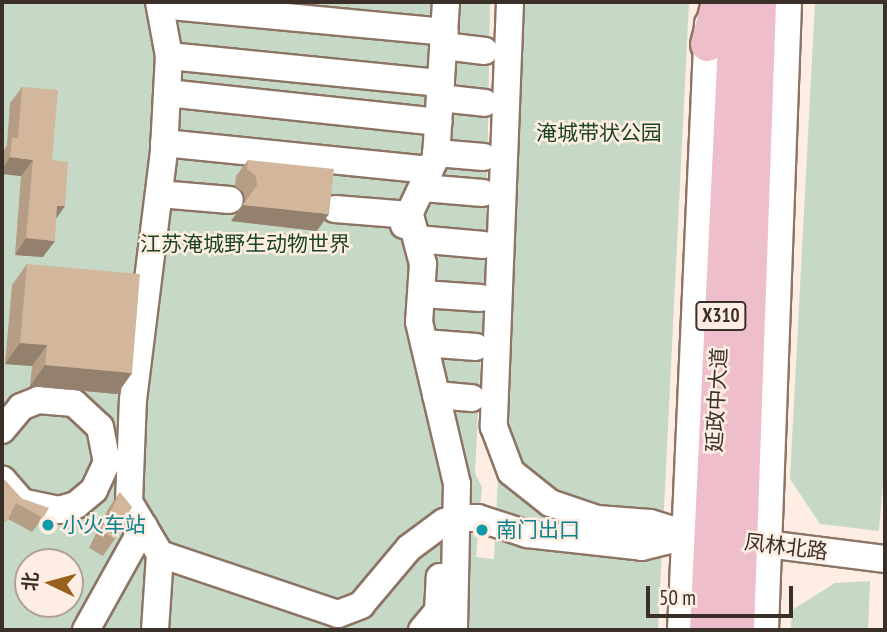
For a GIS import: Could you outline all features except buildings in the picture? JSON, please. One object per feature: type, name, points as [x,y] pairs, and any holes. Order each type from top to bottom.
[{"type":"main road","points":[[707,44],[718,2]]},
{"type":"main road","name":"延政中大道","points":[[736,2],[727,541],[737,630]]},
{"type":"main road","name":"延政中大道","points":[[706,630],[727,541],[759,2]]},
{"type":"street","points":[[446,2],[440,101],[430,170],[410,227],[424,264],[419,322],[457,484],[459,518],[454,630]]},
{"type":"street","points":[[510,2],[494,427],[512,472],[550,503],[597,519],[650,523],[727,541]]},
{"type":"street","points":[[709,2],[707,44],[727,541],[765,630]]},
{"type":"street","points":[[681,630],[727,541],[788,2]]},
{"type":"street","points":[[156,630],[160,554],[129,502],[133,400],[164,143],[169,56],[160,3],[444,39],[485,51]]},
{"type":"street","points":[[169,56],[440,101]]},
{"type":"street","points":[[167,93],[485,103]]},
{"type":"street","points":[[164,143],[430,170],[482,193]]},
{"type":"street","points":[[430,170],[484,157]]},
{"type":"street","points":[[159,194],[230,200]]},
{"type":"street","points":[[335,209],[484,245]]},
{"type":"street","points":[[423,294],[481,298]]},
{"type":"street","points":[[424,343],[476,347]]},
{"type":"street","points":[[436,395],[472,398]]},
{"type":"street","points":[[2,429],[21,407],[38,400],[56,398],[81,408],[100,427],[106,444],[107,462],[94,490],[76,505],[40,510],[22,502],[2,479]]},
{"type":"street","points":[[94,490],[108,499],[129,502]]},
{"type":"street","points":[[160,554],[338,614],[361,605],[409,548],[444,522],[459,518],[478,518],[527,534],[642,547],[727,541]]},
{"type":"street","points":[[422,630],[438,611],[441,545],[459,518]]},
{"type":"street","points":[[86,630],[144,526]]},
{"type":"street","name":"凤林北路","points":[[727,541],[885,559]]},
{"type":"green space","name":"江苏淹城野生动物世界","points":[[2,2],[490,2],[486,250],[475,473],[482,487],[476,557],[494,559],[521,2],[689,2],[658,630],[2,630]]},
{"type":"green space","points":[[815,2],[885,2],[885,456],[879,531],[820,524],[790,479]]},
{"type":"green space","points":[[870,581],[868,630],[791,630],[792,610],[835,583]]},
{"type":"place","name":"小火车站","points":[[48,525]]},
{"type":"place","name":"南门出口","points":[[482,530]]},
{"type":"park label","name":"淹城带状公园","points":[[599,133]]}]
